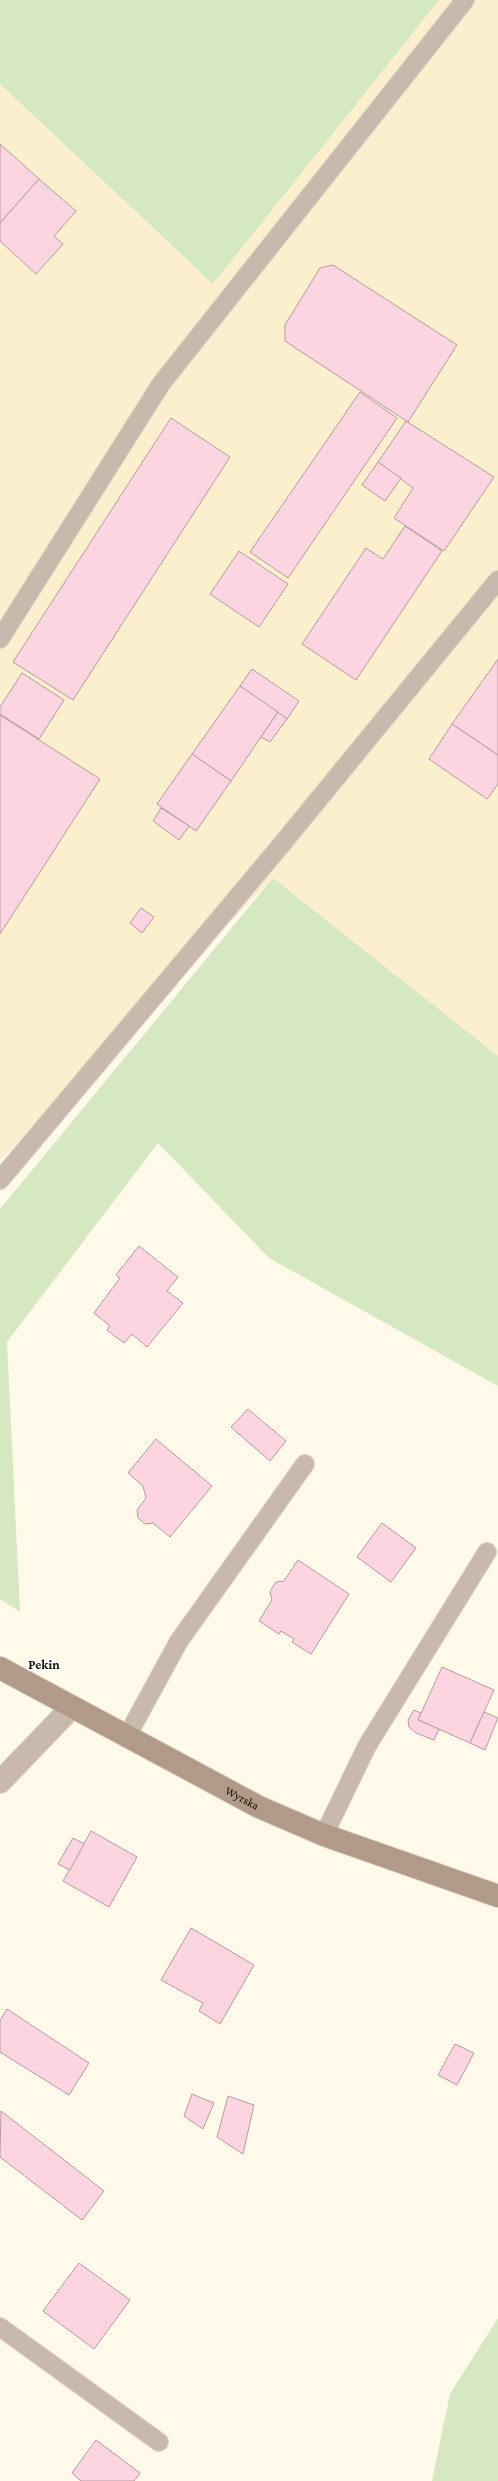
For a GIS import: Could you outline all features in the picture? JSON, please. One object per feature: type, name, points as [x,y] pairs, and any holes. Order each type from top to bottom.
[{"type":"street","name":"Wyrska","points":[[0,1668],[126,1738],[259,1807],[324,1835],[498,1896]]},
{"type":"street","points":[[0,1782],[72,1707]]},
{"type":"lane","points":[[0,639],[161,384],[465,0]]},
{"type":"lane","points":[[0,1180],[277,851],[498,580]]},
{"type":"lane","points":[[126,1738],[179,1641],[305,1464]]},
{"type":"lane","points":[[324,1835],[367,1746],[487,1552]]},
{"type":"lane","points":[[0,2327],[159,2442]]},
{"type":"shaded area","points":[[439,0],[498,0],[498,1056],[273,878],[0,1160],[0,84],[213,284]]},
{"type":"green space","points":[[0,0],[439,0],[213,284],[0,84]]},
{"type":"green space","points":[[273,878],[498,1056],[498,1386],[269,1258],[158,1143],[7,1342],[20,1612],[0,1599],[0,1209]]},
{"type":"green space","points":[[498,2318],[498,2481],[432,2481],[450,2394]]},
{"type":"building","points":[[0,144],[39,179],[0,223]]},
{"type":"building","points":[[39,179],[76,211],[54,236],[63,244],[36,274],[0,241],[0,223]]},
{"type":"building","points":[[333,265],[457,345],[408,422],[285,341],[285,325],[320,268]]},
{"type":"building","points":[[360,392],[397,418],[288,578],[250,552]]},
{"type":"building","points":[[171,418],[230,457],[73,700],[13,662]]},
{"type":"building","points":[[406,421],[494,477],[444,551],[394,518],[413,488],[378,462]]},
{"type":"building","points":[[378,462],[401,478],[385,501],[362,485]]},
{"type":"building","points":[[405,526],[442,551],[356,680],[302,644],[366,548],[383,559]]},
{"type":"building","points":[[239,551],[288,584],[259,627],[210,594]]},
{"type":"building","points":[[498,659],[498,755],[452,724]]},
{"type":"building","points":[[252,669],[299,701],[287,719],[240,686]]},
{"type":"building","points":[[22,673],[64,700],[39,739],[0,714],[0,707]]},
{"type":"building","points":[[240,686],[278,712],[231,781],[192,754]]},
{"type":"building","points":[[278,712],[287,719],[270,742],[261,737]]},
{"type":"building","points":[[0,715],[100,779],[0,934]]},
{"type":"building","points":[[452,724],[498,755],[498,784],[487,799],[429,759]]},
{"type":"building","points":[[192,754],[231,781],[196,831],[157,804]]},
{"type":"building","points":[[161,808],[189,826],[179,840],[153,821]]},
{"type":"building","points":[[141,908],[154,917],[142,933],[130,923]]},
{"type":"building","points":[[139,1246],[178,1277],[167,1291],[183,1303],[147,1347],[132,1334],[124,1343],[107,1330],[110,1326],[94,1313],[120,1278],[116,1275]]},
{"type":"building","points":[[248,1409],[286,1441],[270,1461],[231,1427]]},
{"type":"building","points":[[156,1439],[212,1486],[170,1537],[153,1523],[145,1524],[138,1518],[137,1510],[146,1498],[143,1486],[128,1473]]},
{"type":"building","points":[[382,1523],[416,1548],[391,1582],[357,1557]]},
{"type":"building","points":[[298,1560],[349,1594],[311,1654],[292,1642],[294,1639],[291,1637],[281,1631],[279,1634],[259,1621],[272,1600],[270,1592],[272,1588],[276,1582],[284,1581]]},
{"type":"building","points":[[442,1667],[494,1690],[470,1743],[418,1720]]},
{"type":"building","points":[[414,1710],[421,1713],[418,1720],[439,1729],[434,1740],[416,1733],[409,1727],[408,1720]]},
{"type":"building","points":[[484,1712],[498,1718],[485,1750],[470,1743]]},
{"type":"building","points":[[91,1831],[137,1857],[109,1907],[63,1881]]},
{"type":"building","points":[[73,1838],[84,1844],[70,1870],[58,1864]]},
{"type":"building","points":[[191,1928],[254,1965],[220,2024],[199,2011],[203,2003],[161,1980]]},
{"type":"building","points":[[7,2009],[89,2063],[69,2095],[0,2052],[0,2021]]},
{"type":"building","points":[[455,2044],[474,2053],[457,2085],[438,2075]]},
{"type":"building","points":[[192,2094],[214,2103],[203,2129],[184,2116]]},
{"type":"building","points":[[228,2096],[254,2105],[243,2154],[217,2137]]},
{"type":"building","points":[[1,2111],[104,2191],[82,2220],[0,2157]]},
{"type":"building","points":[[79,2263],[130,2300],[94,2349],[43,2311]]},
{"type":"building","points":[[96,2440],[140,2473],[134,2481],[81,2481],[72,2473]]},
{"type":"district","name":"Pekin","points":[[44,1664]]}]
